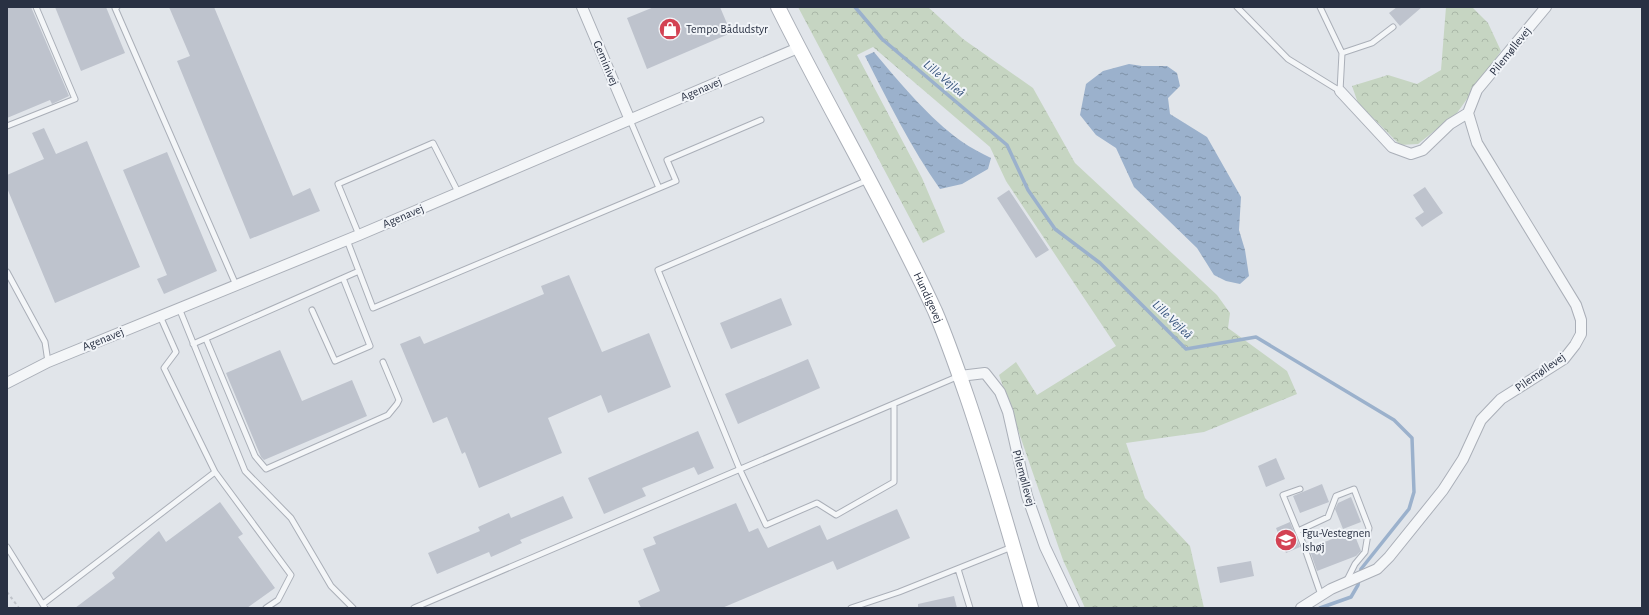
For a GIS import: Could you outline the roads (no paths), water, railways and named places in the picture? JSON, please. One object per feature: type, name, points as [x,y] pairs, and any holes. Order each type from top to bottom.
[{"type":"street","name":"Geminivej","points":[[582,7],[630,120]]},
{"type":"street","name":"Hundigevej","points":[[778,7],[798,48],[869,180],[935,312],[960,376],[988,457],[1031,608]]},
{"type":"street","name":"Pilemøllevej","points":[[1301,608],[1348,580],[1377,569],[1389,557],[1443,490],[1463,459],[1481,420],[1501,399],[1564,359],[1575,345],[1581,334],[1581,320],[1576,305],[1477,143],[1468,113],[1477,90],[1546,7]]},
{"type":"street","name":"Agenavej","points":[[7,383],[48,362],[359,235],[798,48]]},
{"type":"street","points":[[1340,91],[1392,147],[1411,154],[1423,150],[1450,124],[1468,113]]},
{"type":"street","name":"Pilemøllevej","points":[[960,376],[985,373],[1000,392],[1008,412],[1030,503],[1045,546],[1074,608]]},
{"type":"lane","points":[[7,126],[75,99],[36,7]]},
{"type":"lane","points":[[117,7],[115,8],[236,285]]},
{"type":"lane","points":[[1237,7],[1288,59],[1340,91],[1342,52],[1320,7]]},
{"type":"lane","points":[[1342,52],[1372,43],[1393,27]]},
{"type":"lane","points":[[630,120],[659,188]]},
{"type":"lane","points":[[347,240],[373,308],[676,181],[667,160],[761,120]]},
{"type":"lane","points":[[359,235],[338,184],[433,143],[458,192]]},
{"type":"lane","points":[[869,180],[658,270],[740,470],[766,525],[817,503],[836,515],[894,482],[894,404]]},
{"type":"lane","points":[[194,344],[359,271]]},
{"type":"lane","points":[[7,272],[45,342],[48,362]]},
{"type":"lane","points":[[312,310],[335,361],[370,346],[343,278]]},
{"type":"lane","points":[[180,308],[245,471],[291,518],[331,586],[353,608]]},
{"type":"lane","points":[[160,316],[176,352],[164,368],[215,472],[291,575],[278,600],[266,608]]},
{"type":"lane","points":[[206,339],[255,456],[266,468],[388,415],[399,400],[383,362]]},
{"type":"lane","points":[[414,608],[960,376]]},
{"type":"lane","points":[[7,547],[44,606],[215,472]]},
{"type":"lane","points":[[1300,489],[1284,495],[1321,595]]},
{"type":"lane","points":[[1298,531],[1328,517],[1336,496],[1354,489],[1369,528],[1364,552],[1355,564],[1348,580]]},
{"type":"lane","points":[[851,608],[900,592],[1013,547]]},
{"type":"lane","points":[[958,569],[970,608]]},
{"type":"water","points":[[874,52],[904,88],[949,132],[972,148],[991,158],[988,169],[962,184],[940,189],[910,141],[865,56]]},
{"type":"water","points":[[1129,64],[1142,66],[1167,66],[1177,73],[1180,86],[1168,98],[1170,114],[1207,137],[1241,197],[1239,230],[1245,250],[1249,276],[1240,284],[1226,281],[1214,275],[1197,248],[1134,187],[1116,148],[1096,135],[1080,115],[1086,84],[1103,71]]},
{"type":"waterway","name":"Lille Vejleå","points":[[855,7],[882,39],[1007,145],[1028,190],[1055,229],[1100,263],[1186,349],[1256,337],[1394,420],[1412,438],[1414,492],[1409,509],[1361,569],[1358,585],[1351,597],[1320,608]]},
{"type":"place","name":"Tempo Bådudstyr","points":[[670,29]]},
{"type":"place","name":"Fgu-Vestegnen Ishøj","points":[[1286,540]]}]
